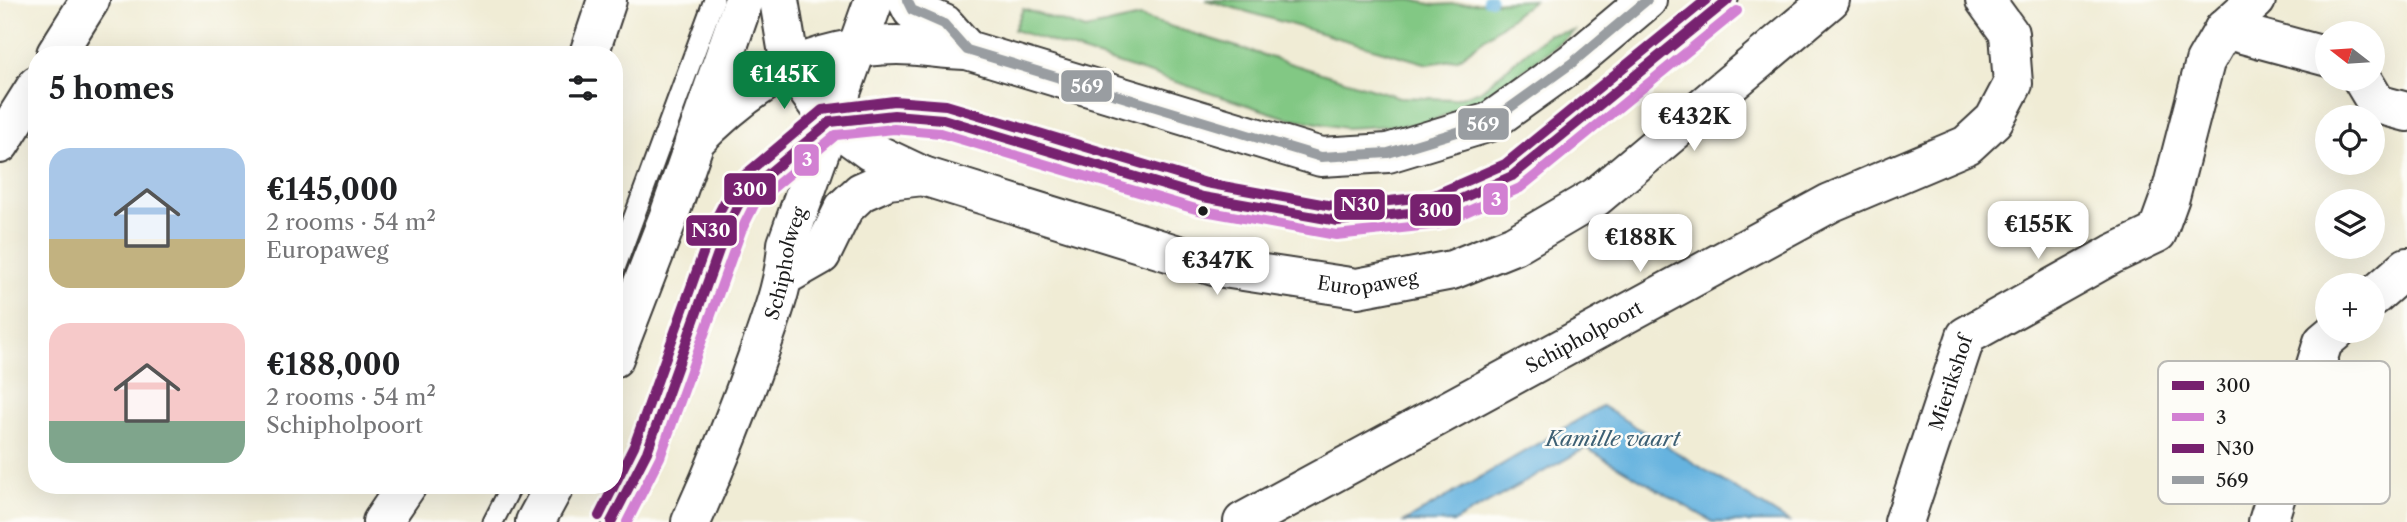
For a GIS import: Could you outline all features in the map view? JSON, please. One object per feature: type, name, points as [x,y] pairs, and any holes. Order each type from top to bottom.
[{"type":"main road","points":[[61,46],[90,0]]},
{"type":"main road","points":[[592,46],[607,0]]},
{"type":"main road","points":[[623,334],[744,0]]},
{"type":"main road","name":"Europaweg","points":[[779,0],[790,66],[830,122],[870,151],[923,176],[1217,267],[1357,288],[1438,272],[1514,245],[1596,197],[1829,0]]},
{"type":"main road","name":"Schipholweg","points":[[691,522],[722,455],[786,275],[787,244],[874,0]]},
{"type":"main road","points":[[907,0],[912,10],[944,24],[967,50]]},
{"type":"main road","points":[[694,142],[738,100],[790,66],[808,58],[856,48],[899,45],[933,50],[967,50],[1321,157],[1388,153],[1490,122],[1572,62],[1647,0]]},
{"type":"main road","name":"Schipholpoort","points":[[1242,522],[1829,203],[1967,145],[1994,120],[2013,84],[2009,33],[1984,0]]},
{"type":"main road","name":"Mierikshof","points":[[1904,522],[1966,336],[2113,254],[2157,233],[2170,197],[2205,62],[2224,29],[2256,0]]},
{"type":"main road","points":[[2224,29],[2315,54]]},
{"type":"main road","points":[[2369,91],[2376,104],[2407,112]]},
{"type":"main road","points":[[0,144],[28,99]]},
{"type":"main road","points":[[786,275],[821,255],[844,208],[861,192],[888,180],[923,176]]},
{"type":"main road","points":[[2385,287],[2407,267]]},
{"type":"main road","points":[[2317,361],[2323,343]]},
{"type":"main road","points":[[382,522],[401,494]]},
{"type":"main road","points":[[534,522],[550,494]]},
{"type":"main road","points":[[2268,522],[2274,504]]},
{"type":"lane","points":[[623,247],[714,0]]},
{"type":"lane","points":[[611,522],[647,452],[728,225],[744,194],[830,122],[894,115],[943,120],[1203,197],[1338,221],[1436,210],[1512,176],[1728,0]]},
{"type":"lane","points":[[493,522],[507,494]]},
{"type":"green space","points":[[1206,0],[1412,0],[1435,5],[1534,0],[1458,59],[1428,64]]},
{"type":"green space","points":[[1023,9],[1086,29],[1140,17],[1399,97],[1454,99],[1480,91],[1548,34],[1574,31],[1490,96],[1424,124],[1345,128],[1284,117],[1014,30]]},
{"type":"water","name":"Kamille vaart","points":[[1602,406],[1789,522],[1713,522],[1586,448],[1454,522],[1404,522]]},
{"type":"transit line","name":"569","points":[[907,0],[912,10],[944,24],[967,50],[1321,157],[1388,153],[1490,122],[1572,63],[1647,0]]},
{"type":"transit line","name":"N30","points":[[623,468],[634,446],[715,220],[734,184],[822,110],[894,101],[946,105],[1206,183],[1338,207],[1432,196],[1505,164],[1706,0]]},
{"type":"transit line","name":"300","points":[[611,522],[647,452],[728,225],[744,194],[830,122],[894,115],[943,119],[1203,197],[1338,221],[1436,210],[1512,176],[1728,0]]},
{"type":"transit line","name":"3","points":[[627,522],[660,457],[741,231],[755,203],[836,135],[894,129],[940,133],[1199,210],[1336,235],[1439,224],[1520,188],[1737,11]]},
{"type":"transit line","name":"N30","points":[[599,516],[610,494]]}]
